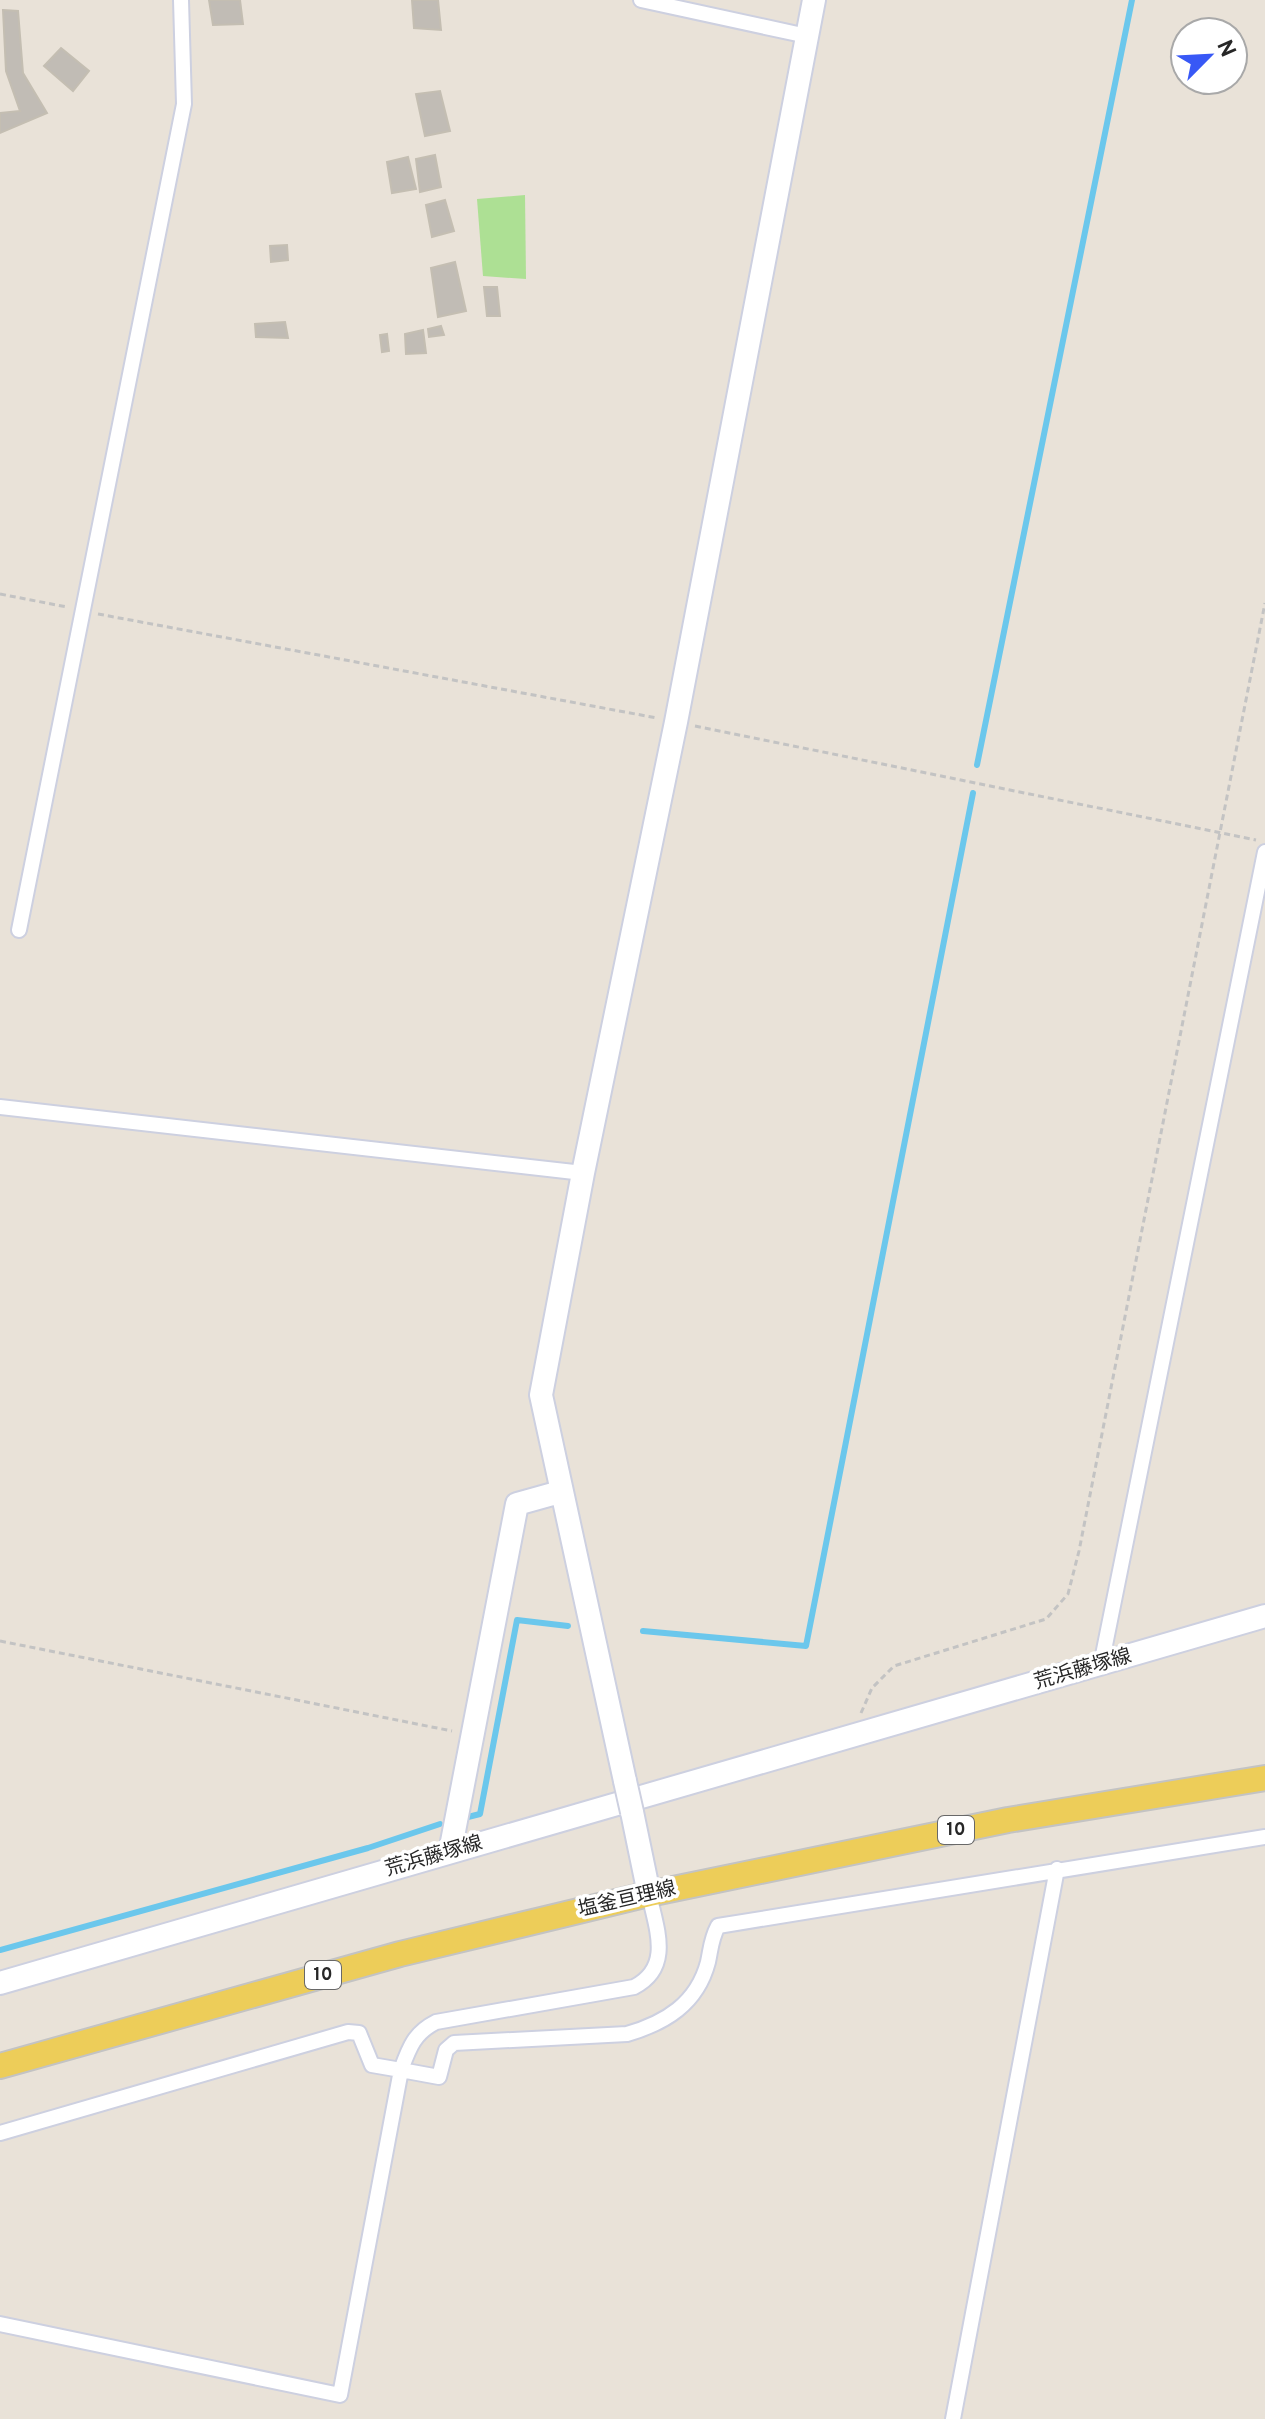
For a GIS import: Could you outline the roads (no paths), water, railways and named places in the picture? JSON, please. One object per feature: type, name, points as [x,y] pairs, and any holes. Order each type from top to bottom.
[{"type":"main road","name":"塩釜亘理線","points":[[0,2066],[400,1954],[649,1894],[1008,1820],[1265,1778]]},
{"type":"street","points":[[19,930],[184,104],[181,0]]},
{"type":"street","points":[[641,0],[807,36]]},
{"type":"street","points":[[0,2324],[340,2395],[401,2070],[412,2041],[422,2029],[436,2022],[634,1987],[646,1981],[657,1964],[660,1945],[541,1395],[583,1173],[676,722],[814,0]]},
{"type":"street","points":[[1101,1665],[1262,846]]},
{"type":"street","points":[[0,1107],[583,1173]]},
{"type":"street","points":[[450,1852],[517,1504],[560,1492]]},
{"type":"street","name":"荒浜藤塚線","points":[[0,1983],[1265,1616]]},
{"type":"street","points":[[0,2133],[348,2032],[359,2033],[372,2065],[439,2077],[446,2050],[454,2043],[627,2034],[652,2027],[670,2017],[688,2001],[701,1983],[710,1940],[718,1926],[1265,1837]]},
{"type":"street","points":[[953,2419],[1057,1869]]},
{"type":"waterway","points":[[977,765],[1132,0]]},
{"type":"waterway","points":[[643,1631],[806,1646],[973,793]]},
{"type":"waterway","points":[[468,1817],[480,1814],[517,1620],[568,1626]]},
{"type":"waterway","points":[[0,1950],[368,1848],[440,1824]]}]
